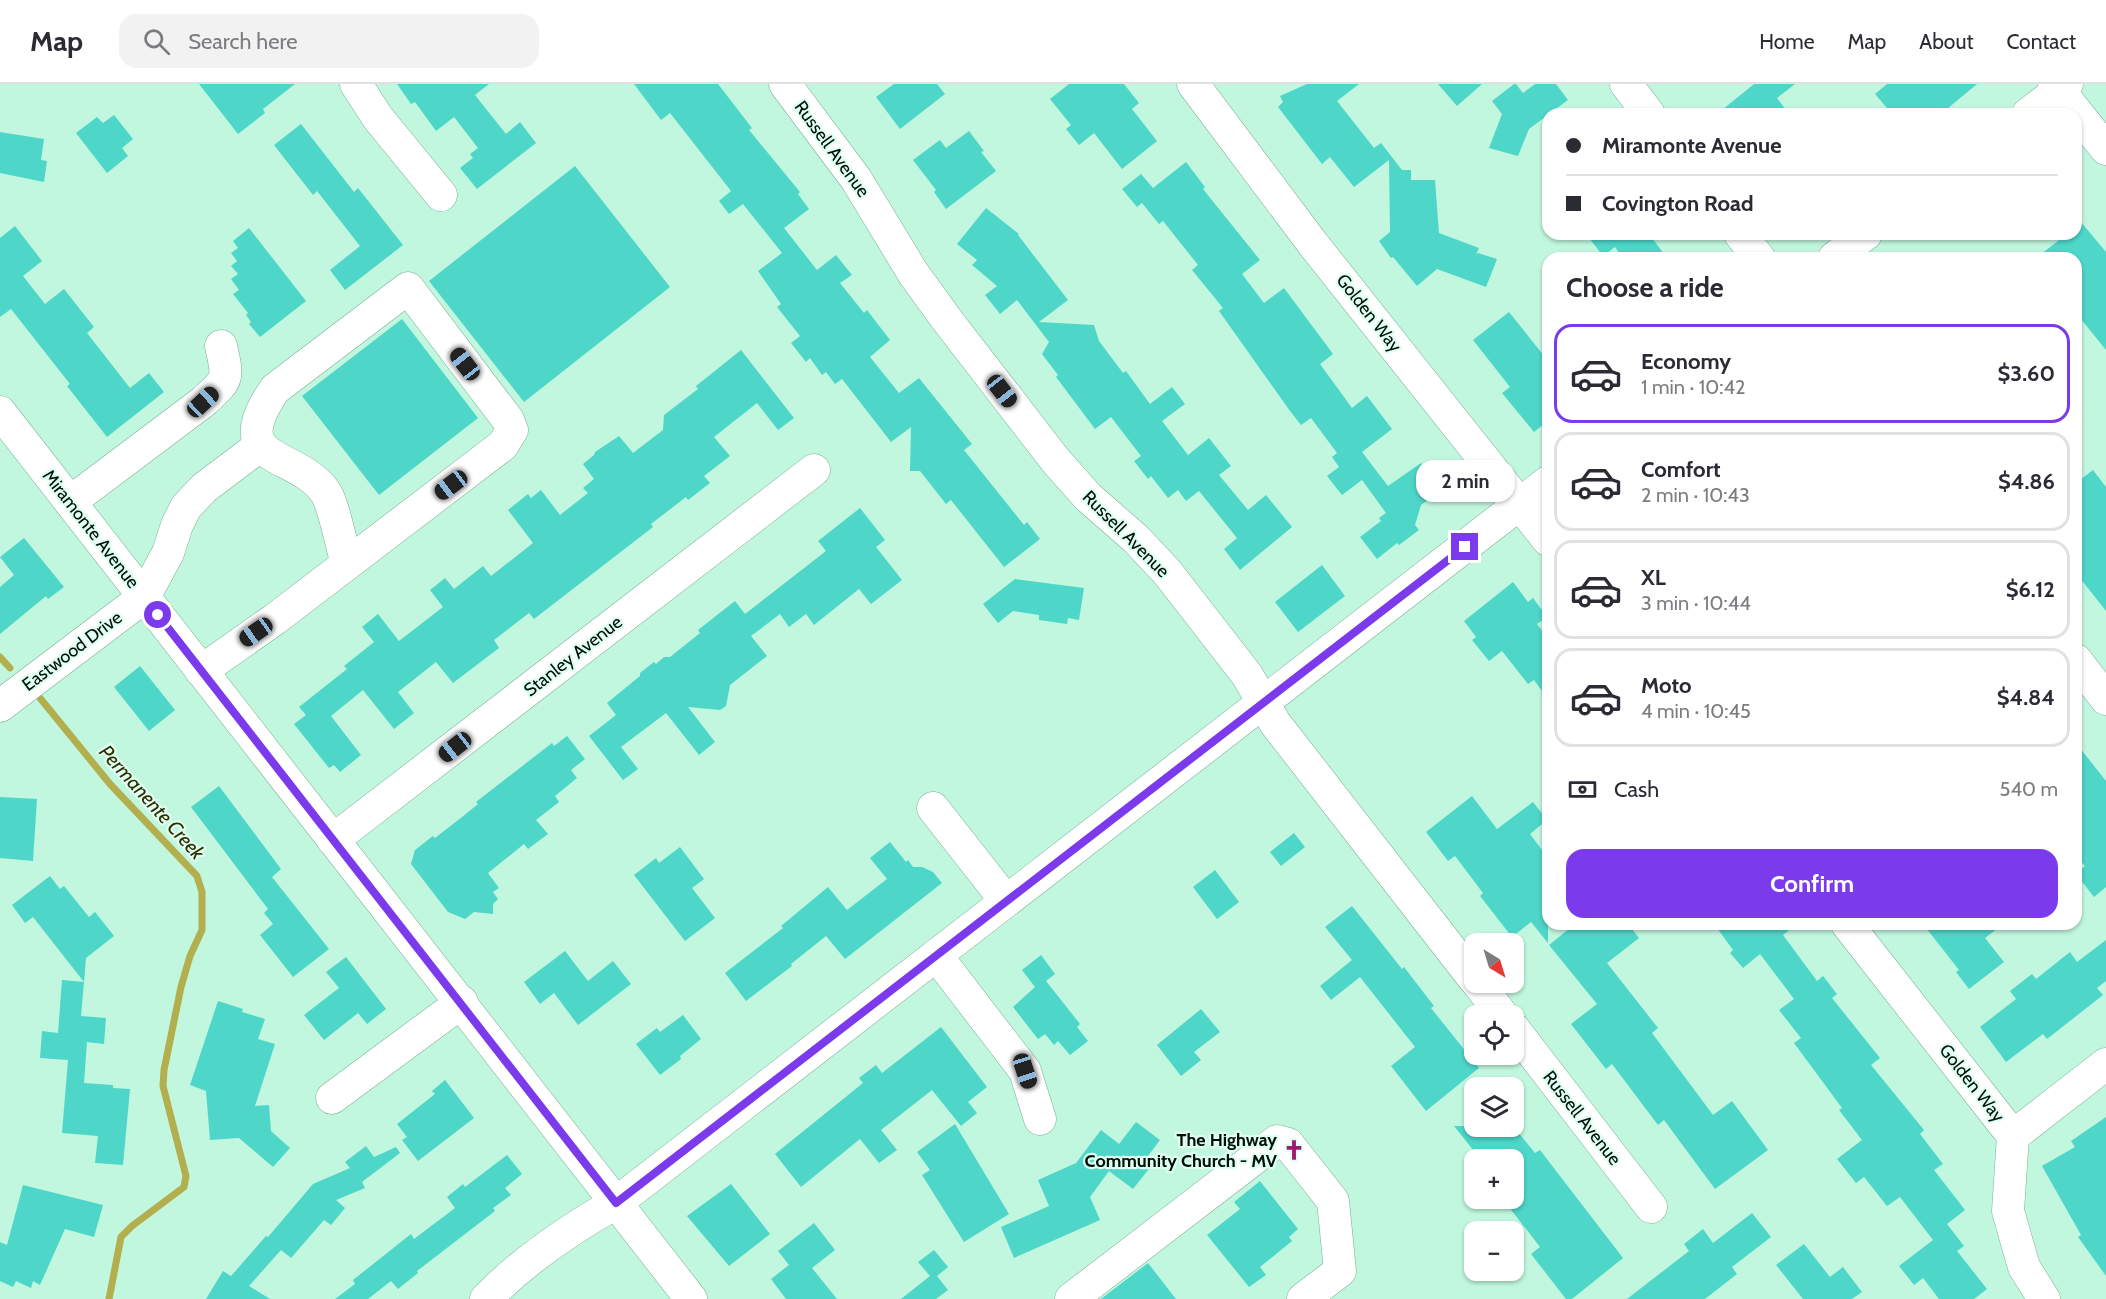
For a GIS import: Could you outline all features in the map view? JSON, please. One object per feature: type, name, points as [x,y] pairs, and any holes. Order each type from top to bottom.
[{"type":"street","points":[[356,84],[378,118],[441,195]]},
{"type":"street","name":"Russell Avenue","points":[[785,84],[856,179],[914,273],[947,321],[1064,470],[1088,497],[1136,539],[1167,572],[1246,675],[1275,723],[1464,966]]},
{"type":"street","name":"Golden Way","points":[[1193,84],[1313,244],[1542,532]]},
{"type":"street","points":[[1626,84],[1644,108]]},
{"type":"street","points":[[2035,108],[2060,86],[2076,108]]},
{"type":"street","points":[[2082,116],[2106,149]]},
{"type":"street","points":[[1745,240],[1754,252]]},
{"type":"street","points":[[201,671],[275,619],[503,445],[512,430],[508,420],[408,288],[275,389],[261,409],[256,428],[261,445],[275,458],[314,480],[327,494],[347,564]]},
{"type":"street","points":[[70,502],[203,402],[222,384],[227,371],[221,346]]},
{"type":"street","name":"Miramonte Avenue","points":[[0,412],[692,1299]]},
{"type":"street","points":[[144,597],[168,553],[177,525],[186,507],[204,488],[261,445]]},
{"type":"street","name":"Stanley Avenue","points":[[333,840],[814,471]]},
{"type":"street","points":[[486,1299],[508,1277],[590,1218],[616,1203],[1542,488]]},
{"type":"street","name":"Eastwood Drive","points":[[0,706],[144,597]]},
{"type":"street","points":[[2082,668],[2106,699]]},
{"type":"street","points":[[933,808],[1006,900]]},
{"type":"street","name":"Golden Way","points":[[1852,930],[2013,1136],[2008,1211],[2024,1267],[2044,1299]]},
{"type":"street","points":[[936,955],[1025,1071],[1041,1119]]},
{"type":"street","name":"Russell Avenue","points":[[1485,993],[1495,1005]]},
{"type":"street","points":[[332,1098],[462,1002]]},
{"type":"street","name":"Russell Avenue","points":[[1524,1042],[1651,1207]]},
{"type":"street","points":[[2013,1136],[2106,1064]]},
{"type":"street","points":[[1071,1299],[1276,1141],[1287,1144],[1333,1202],[1340,1270],[1303,1299]]},
{"type":"building","points":[[199,84],[295,84],[263,109],[265,113],[238,134]]},
{"type":"building","points":[[397,84],[489,84],[475,95],[506,134],[520,122],[536,143],[477,189],[460,168],[473,158],[470,154],[478,148],[454,117],[436,131],[415,102],[411,104]]},
{"type":"building","points":[[634,84],[718,84],[752,128],[749,130],[800,192],[798,194],[809,209],[784,228],[817,270],[836,255],[852,275],[840,283],[864,313],[867,310],[890,340],[870,357],[899,393],[919,378],[972,444],[964,450],[1024,525],[1027,522],[1040,539],[1004,567],[951,500],[946,504],[920,471],[910,471],[911,427],[891,442],[842,379],[835,384],[826,372],[822,375],[810,358],[806,362],[791,343],[800,336],[777,307],[781,304],[758,271],[782,253],[743,204],[729,214],[719,201],[731,191],[670,113],[661,120]]},
{"type":"building","points":[[894,84],[937,84],[945,94],[900,129],[876,97]]},
{"type":"building","points":[[1069,84],[1124,84],[1139,103],[1132,109],[1157,141],[1122,169],[1094,133],[1079,145],[1066,129],[1071,125],[1050,99]]},
{"type":"building","points":[[1307,84],[1359,84],[1337,101],[1374,148],[1381,143],[1402,170],[1411,170],[1411,180],[1435,180],[1439,233],[1479,248],[1476,255],[1478,253],[1497,259],[1486,287],[1437,269],[1417,286],[1393,257],[1391,258],[1379,241],[1390,232],[1389,160],[1354,187],[1330,157],[1322,164],[1278,107],[1283,102],[1280,96]]},
{"type":"building","points":[[1438,84],[1482,84],[1457,106]]},
{"type":"building","points":[[1514,84],[1523,93],[1535,84],[1556,84],[1568,100],[1557,108],[1542,108],[1542,119],[1529,129],[1518,156],[1489,148],[1502,114],[1492,101]]},
{"type":"building","points":[[1754,84],[1795,84],[1777,98],[1784,108],[1724,108]]},
{"type":"building","points":[[1887,84],[1977,84],[1948,108],[1887,108],[1875,94]]},
{"type":"building","points":[[114,115],[133,139],[122,148],[128,156],[107,173],[76,133],[97,117],[103,123]]},
{"type":"building","points":[[301,124],[354,192],[358,188],[403,245],[345,290],[330,270],[360,246],[317,191],[313,195],[274,145]]},
{"type":"building","points":[[969,131],[984,151],[981,152],[996,171],[946,209],[934,192],[936,190],[913,160],[940,140],[946,148]]},
{"type":"building","points":[[0,132],[44,139],[41,160],[47,161],[44,182],[0,173]]},
{"type":"building","points":[[1186,162],[1205,187],[1203,189],[1260,260],[1242,274],[1264,303],[1284,288],[1333,354],[1320,364],[1352,408],[1367,396],[1392,429],[1362,452],[1388,486],[1421,463],[1441,490],[1421,505],[1415,525],[1419,530],[1399,545],[1397,543],[1377,559],[1360,537],[1381,521],[1379,518],[1386,513],[1362,480],[1342,495],[1327,476],[1339,467],[1332,457],[1337,453],[1311,418],[1301,425],[1290,411],[1219,311],[1223,308],[1192,270],[1198,265],[1163,221],[1159,224],[1142,203],[1137,207],[1122,189],[1141,174],[1153,188]]},
{"type":"building","points":[[575,166],[670,287],[524,402],[429,281]]},
{"type":"building","points":[[986,208],[1019,234],[1068,300],[1039,322],[1094,325],[1099,341],[1123,373],[1126,371],[1150,404],[1172,387],[1185,404],[1162,421],[1188,455],[1209,438],[1231,466],[1219,475],[1248,510],[1266,495],[1292,527],[1240,570],[1224,549],[1237,538],[1199,491],[1186,501],[1178,490],[1168,498],[1151,476],[1148,479],[1134,461],[1141,456],[1111,417],[1095,429],[1056,377],[1058,375],[1042,354],[1049,342],[1017,300],[1000,314],[985,295],[997,286],[972,265],[977,260],[957,244]]},
{"type":"building","points":[[2082,223],[2106,252],[2106,350],[2082,320],[2082,252],[2044,252],[2059,240],[2082,240]]},
{"type":"building","points":[[15,226],[42,261],[23,276],[45,304],[64,289],[94,327],[87,333],[130,388],[149,373],[164,392],[107,437],[67,386],[70,384],[11,309],[0,317],[0,238]]},
{"type":"building","points":[[249,228],[306,301],[260,337],[249,324],[251,322],[246,315],[248,313],[233,294],[239,290],[231,279],[238,274],[231,266],[237,261],[231,253],[238,248],[233,241]]},
{"type":"building","points":[[1591,240],[1654,240],[1662,252],[1619,252],[1615,247],[1608,252],[1600,252]]},
{"type":"building","points":[[1509,312],[1542,353],[1542,426],[1534,432],[1502,393],[1510,387],[1473,340]]},
{"type":"building","points":[[402,319],[478,418],[379,495],[302,396]]},
{"type":"building","points":[[741,350],[794,418],[778,430],[757,403],[714,437],[730,456],[704,476],[710,483],[688,500],[686,497],[651,524],[653,527],[534,619],[529,613],[494,640],[499,648],[453,683],[436,662],[398,692],[414,713],[394,729],[363,690],[331,716],[361,755],[340,772],[334,765],[329,768],[294,724],[306,715],[299,707],[347,669],[344,666],[374,642],[362,627],[378,614],[399,641],[443,607],[430,590],[445,578],[454,589],[483,566],[491,576],[533,543],[508,510],[528,494],[531,498],[541,490],[560,515],[588,493],[583,488],[594,479],[583,464],[595,452],[619,436],[633,453],[663,430],[664,415],[698,389],[696,386]]},
{"type":"building","points":[[2093,470],[2106,487],[2106,611],[2082,581],[2082,478]]},
{"type":"building","points":[[860,508],[885,540],[876,547],[902,580],[871,604],[859,589],[814,625],[806,614],[789,627],[780,614],[751,636],[767,656],[730,685],[726,706],[720,710],[688,707],[715,742],[699,755],[666,713],[621,747],[638,769],[623,780],[589,736],[616,715],[607,703],[654,662],[656,664],[664,657],[670,657],[700,633],[698,630],[735,601],[745,614],[826,551],[818,541]]},
{"type":"building","points":[[24,538],[64,587],[48,599],[46,596],[0,634],[0,587],[14,575],[0,557]]},
{"type":"building","points":[[1322,565],[1345,596],[1298,632],[1275,602]]},
{"type":"building","points":[[1015,579],[1084,588],[1079,620],[1068,618],[1067,624],[1039,620],[1039,615],[1013,611],[998,623],[983,604]]},
{"type":"building","points":[[1513,582],[1528,602],[1533,598],[1542,610],[1542,620],[1537,624],[1542,631],[1542,691],[1534,680],[1528,684],[1502,651],[1489,661],[1472,640],[1476,637],[1464,621]]},
{"type":"building","points":[[140,666],[175,710],[149,731],[114,687]]},
{"type":"building","points":[[567,736],[585,759],[571,770],[577,778],[555,796],[559,802],[536,820],[548,834],[528,849],[524,844],[488,873],[499,888],[493,892],[498,899],[493,904],[493,914],[474,912],[465,919],[448,912],[411,864],[415,850],[462,817],[478,804],[476,802],[552,743],[554,746]]},
{"type":"building","points":[[2082,751],[2106,781],[2106,887],[2094,897],[2082,882],[2082,869],[2085,866],[2082,863]]},
{"type":"building","points":[[219,786],[281,869],[272,877],[329,949],[293,977],[260,935],[273,924],[264,913],[268,909],[191,807]]},
{"type":"building","points":[[1472,796],[1497,829],[1533,802],[1542,814],[1542,824],[1530,834],[1542,850],[1542,930],[1548,930],[1548,943],[1531,922],[1517,933],[1509,933],[1480,896],[1483,893],[1455,856],[1448,861],[1426,832]]},
{"type":"building","points":[[0,797],[37,799],[33,861],[0,858]]},
{"type":"building","points":[[1294,833],[1305,847],[1281,866],[1270,852]]},
{"type":"building","points":[[890,842],[906,862],[908,860],[913,867],[922,867],[933,872],[942,883],[845,959],[826,936],[791,964],[792,966],[746,1001],[725,973],[783,928],[781,926],[828,887],[847,910],[887,879],[870,858]]},
{"type":"building","points":[[680,847],[704,879],[692,888],[715,918],[685,941],[634,875],[656,858],[659,863]]},
{"type":"building","points":[[1215,870],[1239,902],[1217,919],[1193,887]]},
{"type":"building","points":[[50,876],[60,889],[64,886],[89,917],[95,912],[114,936],[86,958],[84,982],[33,917],[25,923],[12,905]]},
{"type":"building","points":[[1352,906],[1434,1006],[1431,1008],[1464,1049],[1464,1065],[1477,1065],[1479,1068],[1468,1077],[1464,1077],[1464,1080],[1426,1111],[1391,1066],[1415,1047],[1360,977],[1331,1000],[1320,986],[1352,960],[1325,927]]},
{"type":"building","points":[[1568,930],[1633,930],[1639,938],[1607,963],[1658,1028],[1652,1033],[1713,1115],[1732,1101],[1768,1150],[1715,1189],[1664,1120],[1658,1125],[1612,1064],[1606,1069],[1571,1024],[1597,1004],[1549,945]]},
{"type":"building","points":[[1718,930],[1789,930],[1783,935],[1817,981],[1823,976],[1837,994],[1832,998],[1880,1058],[1871,1065],[1924,1130],[1920,1134],[1943,1164],[1934,1170],[1965,1210],[1947,1224],[1964,1246],[1957,1251],[1987,1289],[1974,1299],[1939,1299],[1923,1278],[1914,1285],[1899,1266],[1933,1240],[1900,1197],[1887,1206],[1864,1177],[1856,1183],[1837,1159],[1862,1140],[1839,1110],[1842,1108],[1794,1043],[1801,1038],[1779,1010],[1794,999],[1760,954],[1743,968],[1730,953],[1733,950]]},
{"type":"building","points":[[1928,930],[1995,930],[1985,938],[2004,962],[1969,989],[1956,972],[1959,970]]},
{"type":"building","points":[[2106,940],[2106,981],[2097,988],[2103,995],[2047,1039],[2043,1034],[2006,1062],[1980,1027],[2016,999],[2010,991],[2032,974],[2036,979],[2070,952],[2077,962]]},
{"type":"building","points":[[565,951],[588,981],[613,961],[631,984],[578,1025],[554,993],[540,1004],[524,982]]},
{"type":"building","points":[[1041,955],[1055,974],[1046,981],[1080,1024],[1077,1027],[1088,1041],[1070,1055],[1058,1041],[1054,1045],[1045,1034],[1038,1039],[1013,1007],[1035,987],[1022,970]]},
{"type":"building","points":[[346,957],[386,1009],[367,1024],[358,1013],[324,1040],[304,1015],[339,988],[326,972]]},
{"type":"building","points":[[62,980],[84,982],[81,1016],[106,1018],[104,1044],[87,1042],[84,1083],[130,1089],[123,1165],[95,1163],[98,1136],[62,1133],[68,1060],[40,1058],[42,1031],[58,1033]]},
{"type":"building","points":[[218,1001],[265,1019],[258,1039],[275,1044],[255,1106],[269,1105],[271,1131],[290,1148],[273,1167],[239,1138],[210,1140],[206,1091],[190,1085]]},
{"type":"building","points":[[1201,1009],[1220,1032],[1194,1052],[1201,1060],[1181,1076],[1157,1045]]},
{"type":"building","points":[[683,1015],[701,1039],[680,1056],[681,1059],[660,1075],[636,1044],[657,1028],[660,1032]]},
{"type":"building","points":[[941,1027],[987,1087],[968,1102],[977,1113],[961,1126],[932,1090],[881,1130],[897,1150],[879,1163],[860,1139],[801,1187],[775,1154],[863,1083],[859,1078],[876,1065],[882,1073]]},
{"type":"building","points":[[445,1080],[474,1118],[418,1161],[402,1140],[407,1137],[397,1124],[435,1094],[432,1091]]},
{"type":"building","points":[[2106,1117],[2106,1276],[2078,1237],[2081,1235],[2042,1166],[2075,1147],[2071,1141]]},
{"type":"building","points":[[1136,1122],[1160,1140],[1145,1160],[1152,1165],[1133,1189],[1109,1171],[1090,1197],[1100,1220],[1014,1258],[1001,1227],[1049,1206],[1038,1180],[1076,1163],[1101,1130],[1119,1144]]},
{"type":"building","points":[[955,1124],[1009,1214],[964,1242],[922,1175],[930,1170],[917,1152]]},
{"type":"building","points":[[1454,1126],[1464,1126],[1464,1137],[1522,1137],[1535,1153],[1540,1150],[1623,1258],[1572,1299],[1566,1299],[1531,1254],[1540,1247],[1524,1226],[1524,1221],[1520,1221],[1511,1209],[1524,1209],[1524,1149],[1472,1149]]},
{"type":"building","points":[[366,1146],[374,1157],[396,1147],[400,1153],[362,1182],[365,1188],[336,1200],[345,1208],[331,1225],[324,1220],[291,1258],[281,1250],[249,1286],[270,1299],[206,1299],[223,1271],[231,1276],[313,1184],[350,1168],[345,1162]]},
{"type":"building","points":[[507,1155],[522,1174],[505,1188],[511,1195],[493,1208],[495,1211],[417,1271],[418,1273],[398,1289],[391,1281],[368,1299],[335,1299],[355,1284],[353,1280],[411,1234],[414,1239],[455,1208],[447,1197],[463,1184],[465,1187]]},
{"type":"building","points":[[1260,1181],[1298,1229],[1289,1237],[1292,1241],[1260,1267],[1266,1275],[1249,1287],[1207,1235],[1240,1209],[1234,1202]]},
{"type":"building","points":[[731,1184],[770,1234],[729,1266],[687,1216]]},
{"type":"building","points":[[23,1185],[103,1205],[94,1237],[65,1229],[40,1285],[33,1281],[31,1288],[16,1281],[13,1287],[0,1281],[0,1242],[7,1245]]},
{"type":"building","points":[[1752,1213],[1771,1237],[1732,1267],[1737,1274],[1705,1299],[1627,1299],[1689,1251],[1684,1244],[1703,1229],[1713,1243]]},
{"type":"building","points":[[814,1223],[835,1250],[812,1268],[837,1299],[786,1299],[771,1279],[789,1265],[778,1251]]},
{"type":"building","points":[[1804,1244],[1830,1277],[1843,1267],[1862,1292],[1852,1299],[1803,1299],[1776,1265]]},
{"type":"building","points":[[934,1250],[948,1267],[937,1276],[948,1290],[936,1299],[901,1299],[930,1276],[918,1262]]},
{"type":"building","points":[[1148,1263],[1176,1299],[1101,1299]]},
{"type":"waterway","name":"Permanente Creek","points":[[0,657],[10,668]]},
{"type":"waterway","name":"Permanente Creek","points":[[40,698],[110,784],[197,876],[202,892],[202,930],[190,956],[181,987],[164,1070],[163,1086],[186,1176],[184,1187],[121,1237],[109,1299]]},
{"type":"place","name":"The Highway Community Church - MV","points":[[1294,1150]]},
{"type":"route","points":[[158,615],[616,1203],[1465,547]]}]
